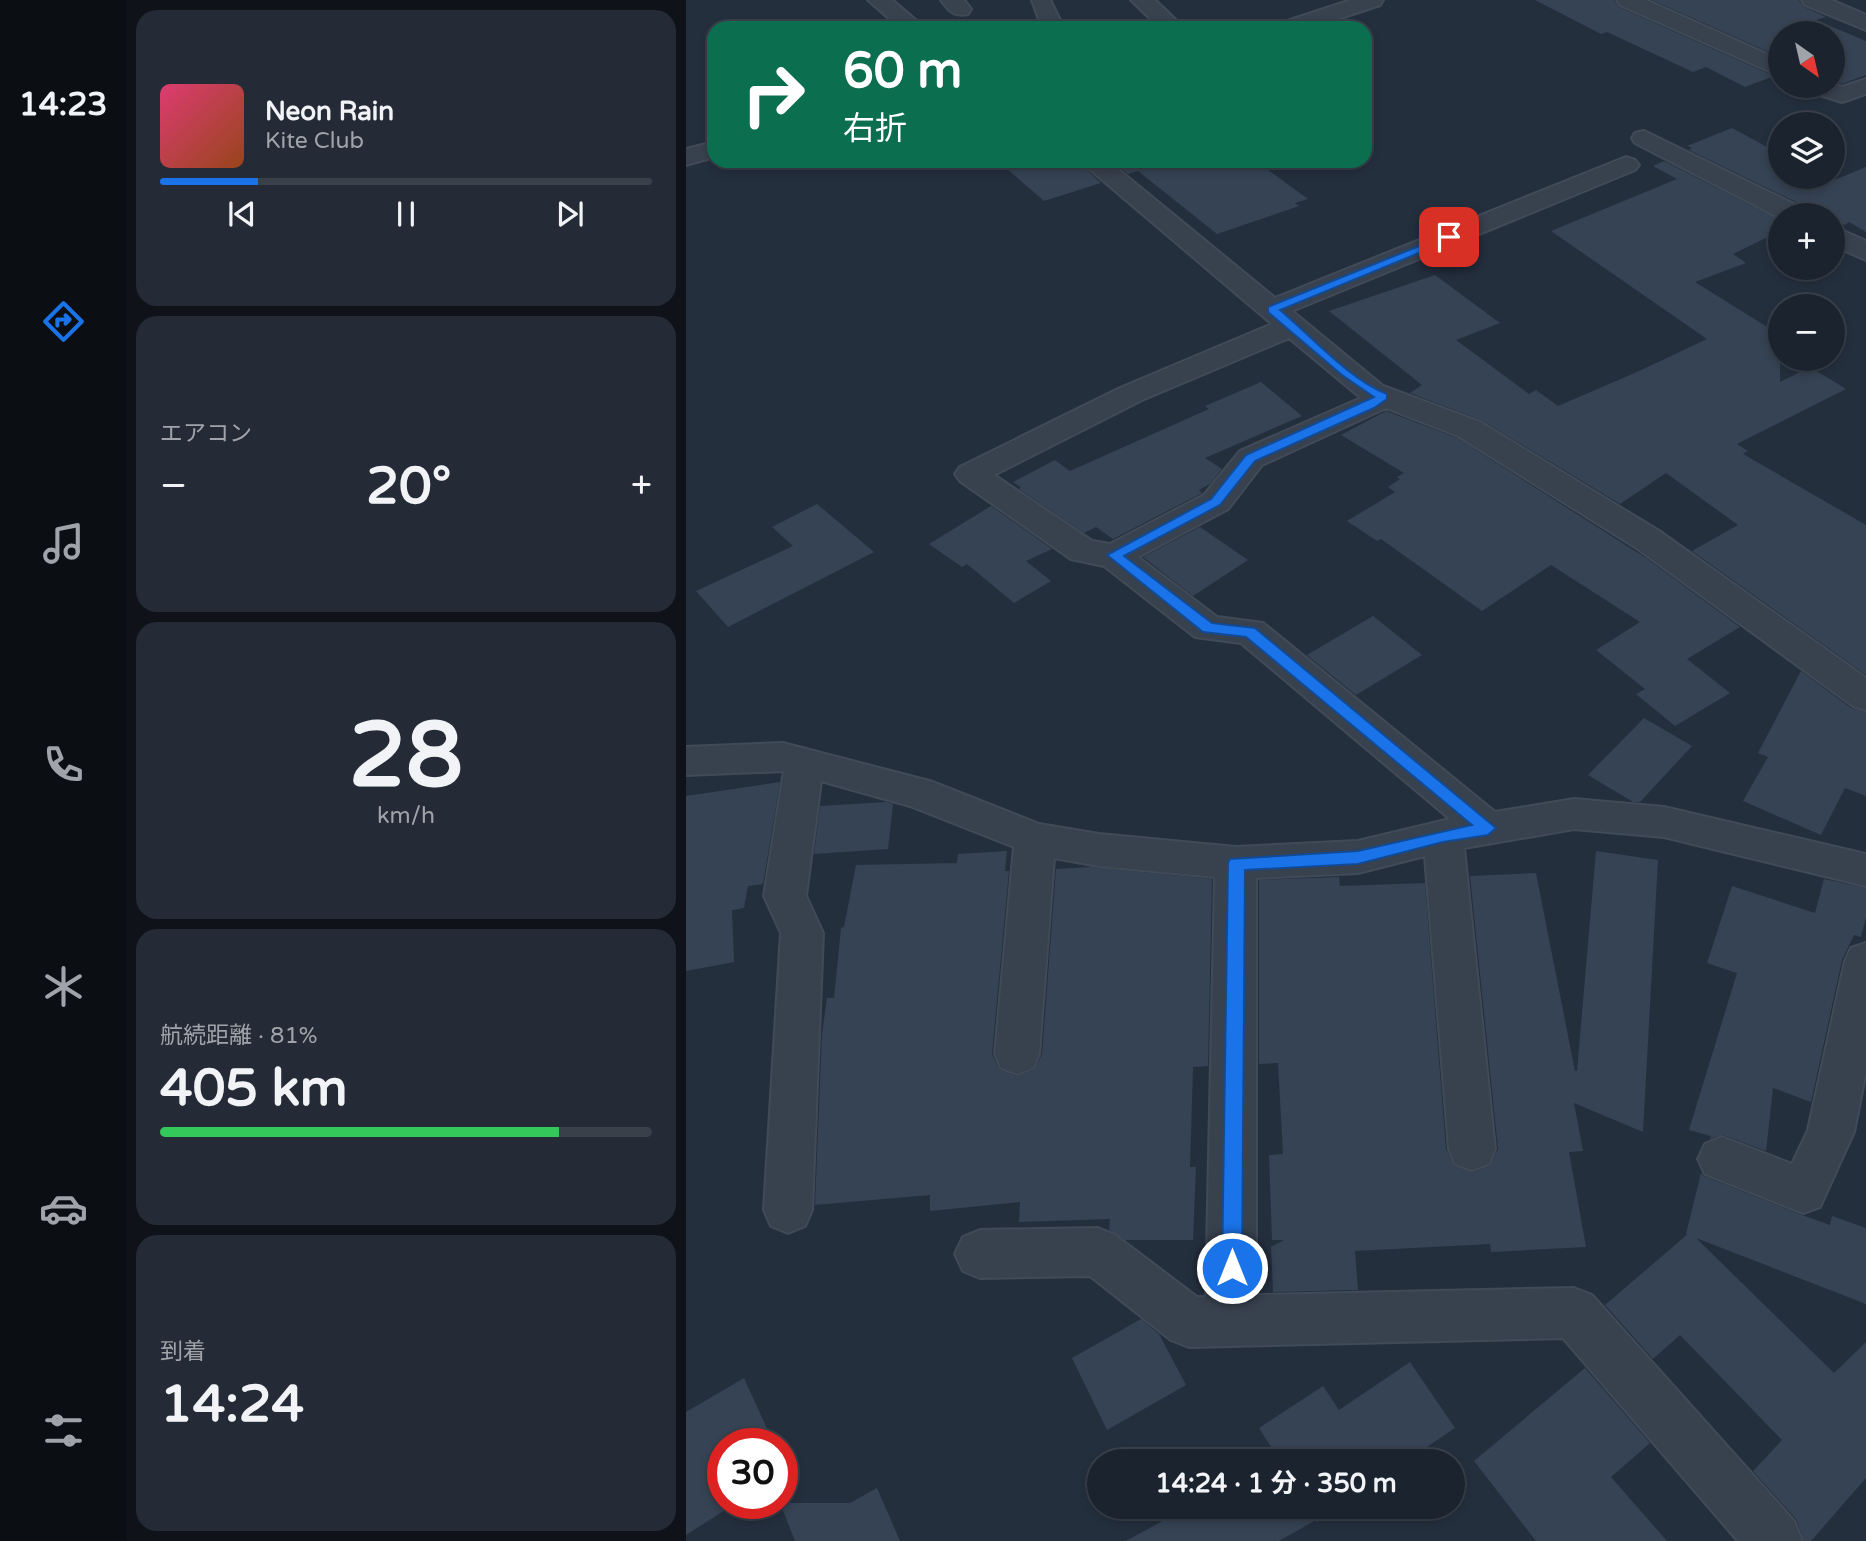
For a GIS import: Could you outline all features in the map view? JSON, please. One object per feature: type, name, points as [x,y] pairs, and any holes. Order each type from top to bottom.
[{"type":"street","points":[[879,0],[905,21]]},
{"type":"street","points":[[1142,0],[1165,21]]},
{"type":"street","points":[[1628,0],[1768,64]]},
{"type":"street","points":[[1813,0],[1866,23]]},
{"type":"street","points":[[1308,21],[1362,1]]},
{"type":"street","points":[[1041,2],[1050,21]]},
{"type":"street","points":[[1845,94],[1866,86]]},
{"type":"street","points":[[1644,138],[1771,203]]},
{"type":"street","points":[[686,158],[707,151]]},
{"type":"street","points":[[1488,828],[1250,632],[1208,628],[1114,555],[1083,551],[971,474],[1281,318],[1626,165]]},
{"type":"street","points":[[1113,168],[1281,318],[1373,393],[1469,429],[1647,539],[1866,697]]},
{"type":"street","points":[[1845,241],[1866,252]]},
{"type":"street","points":[[1114,555],[1216,502],[1251,458],[1370,406],[1383,397]]},
{"type":"street","points":[[686,761],[783,757],[919,793],[1035,839],[1099,850],[1236,863],[1358,858],[1443,836],[1574,814],[1664,822],[1866,870]]},
{"type":"street","points":[[788,1210],[803,933],[785,896],[804,763]]},
{"type":"street","points":[[1443,836],[1472,1149]]},
{"type":"street","points":[[1017,1054],[1035,839]]},
{"type":"street","points":[[1231,1322],[1236,863]]},
{"type":"street","points":[[1722,1159],[1803,1191],[1831,1132],[1866,961]]},
{"type":"street","points":[[980,1254],[1098,1252],[1189,1322],[1574,1313],[1773,1541]]},
{"type":"building","points":[[1535,0],[1614,0],[1619,7],[1768,73],[1768,78],[1745,87],[1706,67],[1693,72],[1607,32],[1601,34]]},
{"type":"building","points":[[1652,0],[1799,0],[1804,7],[1826,17],[1816,20],[1818,21],[1768,21],[1768,52]]},
{"type":"building","points":[[1845,32],[1866,41],[1866,75],[1845,83]]},
{"type":"building","points":[[1732,128],[1768,148],[1768,188],[1689,150],[1692,148],[1687,146]]},
{"type":"building","points":[[1664,161],[1768,214],[1768,237],[1733,254],[1746,263],[1695,282],[1768,328],[1768,371],[1780,371],[1780,382],[1802,371],[1817,371],[1846,389],[1737,444],[1748,451],[1743,454],[1866,525],[1866,675],[1692,551],[1738,525],[1666,473],[1620,504],[1481,420],[1410,393],[1422,385],[1329,311],[1435,275],[1500,323],[1456,340],[1529,394],[1536,390],[1558,406],[1637,372],[1707,339],[1551,231],[1677,179],[1653,166]]},
{"type":"building","points":[[1866,167],[1866,232],[1849,222],[1845,225],[1845,203],[1798,203],[1769,189],[1845,189],[1845,176]]},
{"type":"building","points":[[1006,168],[1085,168],[1101,183],[1044,201]]},
{"type":"building","points":[[1121,168],[1266,168],[1308,199],[1295,203],[1299,206],[1217,234],[1138,171],[1128,174]]},
{"type":"building","points":[[1261,382],[1302,416],[1205,458],[1222,469],[1210,484],[1199,490],[1202,493],[1113,539],[1096,527],[1084,533],[1019,489],[1021,487],[1013,482],[1055,460],[1070,471],[1209,409],[1205,406]]},
{"type":"building","points":[[1386,411],[1457,438],[1646,558],[1740,627],[1687,659],[1730,693],[1675,726],[1636,694],[1645,689],[1596,650],[1640,622],[1551,565],[1482,611],[1381,539],[1377,541],[1347,521],[1395,492],[1388,487],[1404,473],[1341,435]]},
{"type":"building","points":[[817,504],[874,552],[728,627],[696,591],[793,546],[772,527]]},
{"type":"building","points":[[991,506],[1052,549],[1026,561],[1051,581],[1014,603],[967,564],[962,567],[929,544]]},
{"type":"building","points":[[1200,527],[1248,560],[1193,596],[1143,557]]},
{"type":"building","points":[[1373,616],[1422,655],[1356,695],[1307,655]]},
{"type":"building","points":[[1801,671],[1851,708],[1866,712],[1866,796],[1845,788],[1821,835],[1743,801],[1768,757],[1758,753]]},
{"type":"building","points":[[1644,718],[1692,746],[1640,802],[1633,802],[1588,775]]},
{"type":"building","points":[[780,782],[763,884],[748,886],[744,908],[732,910],[734,962],[686,971],[686,796]]},
{"type":"building","points":[[887,802],[893,804],[888,849],[814,854],[820,806]]},
{"type":"building","points":[[1007,851],[1005,871],[1009,871],[992,1054],[999,1069],[1016,1076],[1034,1070],[1042,1054],[1056,869],[1091,867],[1212,879],[1208,1066],[1193,1067],[1190,1167],[1196,1167],[1193,1240],[1125,1240],[1109,1230],[1110,1219],[1019,1222],[1020,1202],[930,1211],[930,1195],[815,1205],[822,1034],[827,998],[834,998],[841,928],[844,927],[856,865],[957,863],[958,854]]},
{"type":"building","points":[[1596,851],[1658,860],[1643,1132],[1574,1103],[1583,1151],[1569,1152],[1586,1247],[1491,1252],[1490,1244],[1355,1251],[1358,1290],[1273,1292],[1271,1247],[1284,1240],[1272,1240],[1269,1155],[1283,1154],[1278,1063],[1259,1064],[1259,880],[1339,877],[1340,886],[1425,883],[1446,1149],[1454,1166],[1473,1172],[1490,1166],[1498,1149],[1470,876],[1536,873],[1577,1071]]},
{"type":"building","points":[[1824,879],[1866,888],[1866,917],[1861,937],[1854,935],[1842,960],[1811,1102],[1773,1088],[1766,1151],[1723,1135],[1710,1139],[1711,1136],[1689,1130],[1737,973],[1707,963],[1732,886],[1815,913]]},
{"type":"building","points":[[1701,1173],[1830,1225],[1832,1216],[1866,1228],[1866,1304],[1696,1238],[1834,1373],[1866,1342],[1866,1478],[1811,1541],[1804,1541],[1796,1519],[1753,1471],[1782,1440],[1680,1335],[1653,1359],[1605,1305],[1688,1234]]},
{"type":"building","points":[[1141,1319],[1159,1334],[1186,1385],[1107,1430],[1072,1358]]},
{"type":"building","points":[[1410,1362],[1455,1428],[1424,1449],[1272,1449],[1259,1428],[1323,1386],[1339,1410]]},
{"type":"building","points":[[1585,1368],[1650,1443],[1611,1477],[1667,1541],[1536,1541],[1474,1461]]},
{"type":"building","points":[[744,1378],[767,1428],[707,1428],[707,1519],[711,1519],[686,1535],[686,1412]]},
{"type":"building","points":[[877,1488],[900,1541],[795,1541],[786,1519],[798,1519],[798,1503],[850,1503]]},
{"type":"building","points":[[1166,1519],[1322,1519],[1279,1541],[1126,1541]]},
{"type":"route","points":[[1232,1268],[1236,863],[1358,858],[1443,836],[1488,828],[1250,632],[1208,628],[1114,555],[1216,502],[1251,458],[1370,406],[1383,397],[1346,373],[1272,309],[1449,237]]}]
